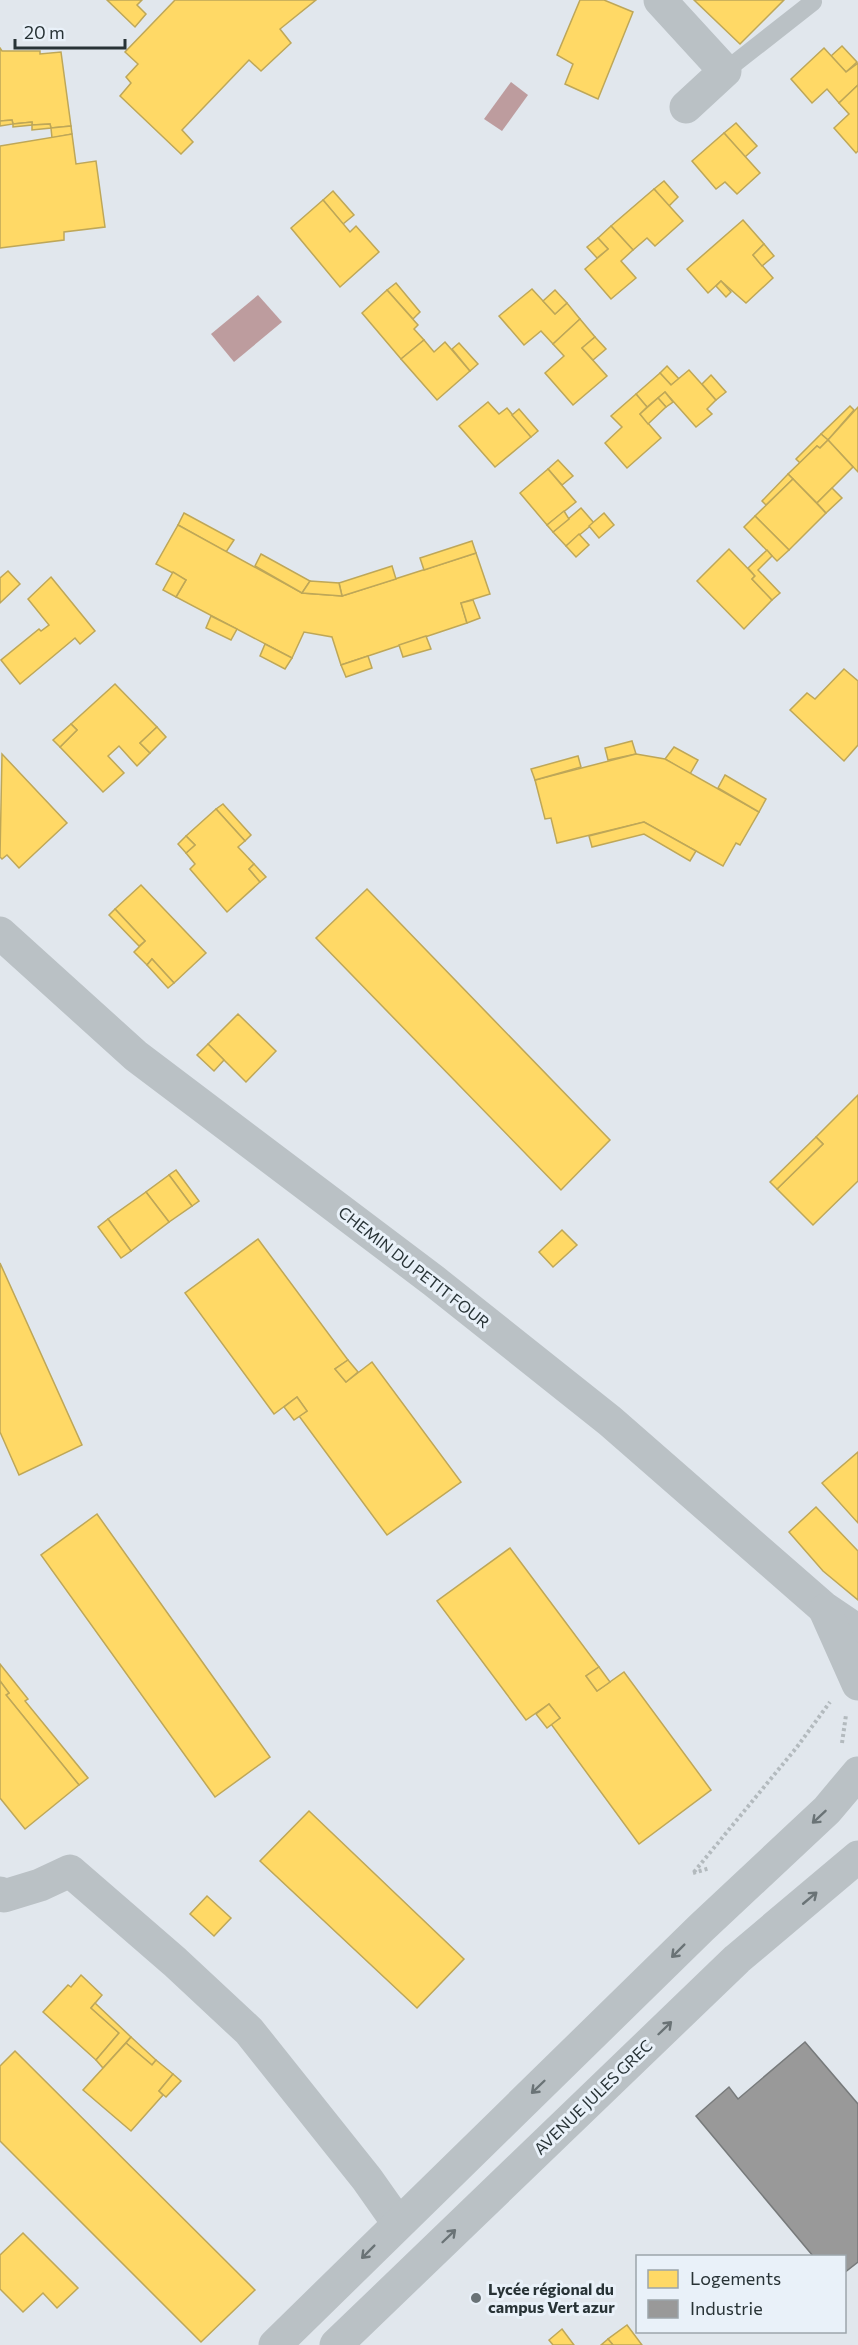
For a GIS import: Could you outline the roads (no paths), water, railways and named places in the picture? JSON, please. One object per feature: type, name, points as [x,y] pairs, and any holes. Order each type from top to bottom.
[{"type":"street","points":[[660,0],[724,71],[686,107]]},
{"type":"street","name":"CHEMIN DU PETIT FOUR","points":[[0,933],[136,1056],[435,1281],[610,1421],[824,1608],[858,1631]]},
{"type":"street","name":"CHEMIN DU PETIT FOUR","points":[[824,1608],[847,1690]]},
{"type":"street","points":[[275,2345],[701,1928],[827,1810],[858,1773]]},
{"type":"street","name":"AVENUE JULES GREC","points":[[336,2345],[737,1959],[858,1857]]},
{"type":"street","points":[[0,1893],[4,1896],[40,1885],[70,1870],[175,1962],[249,2031],[367,2179],[398,2223]]},
{"type":"lane","points":[[724,71],[813,2]]},
{"type":"place","name":"Lycée régional du campus Vert azur","points":[[476,2298]]}]
